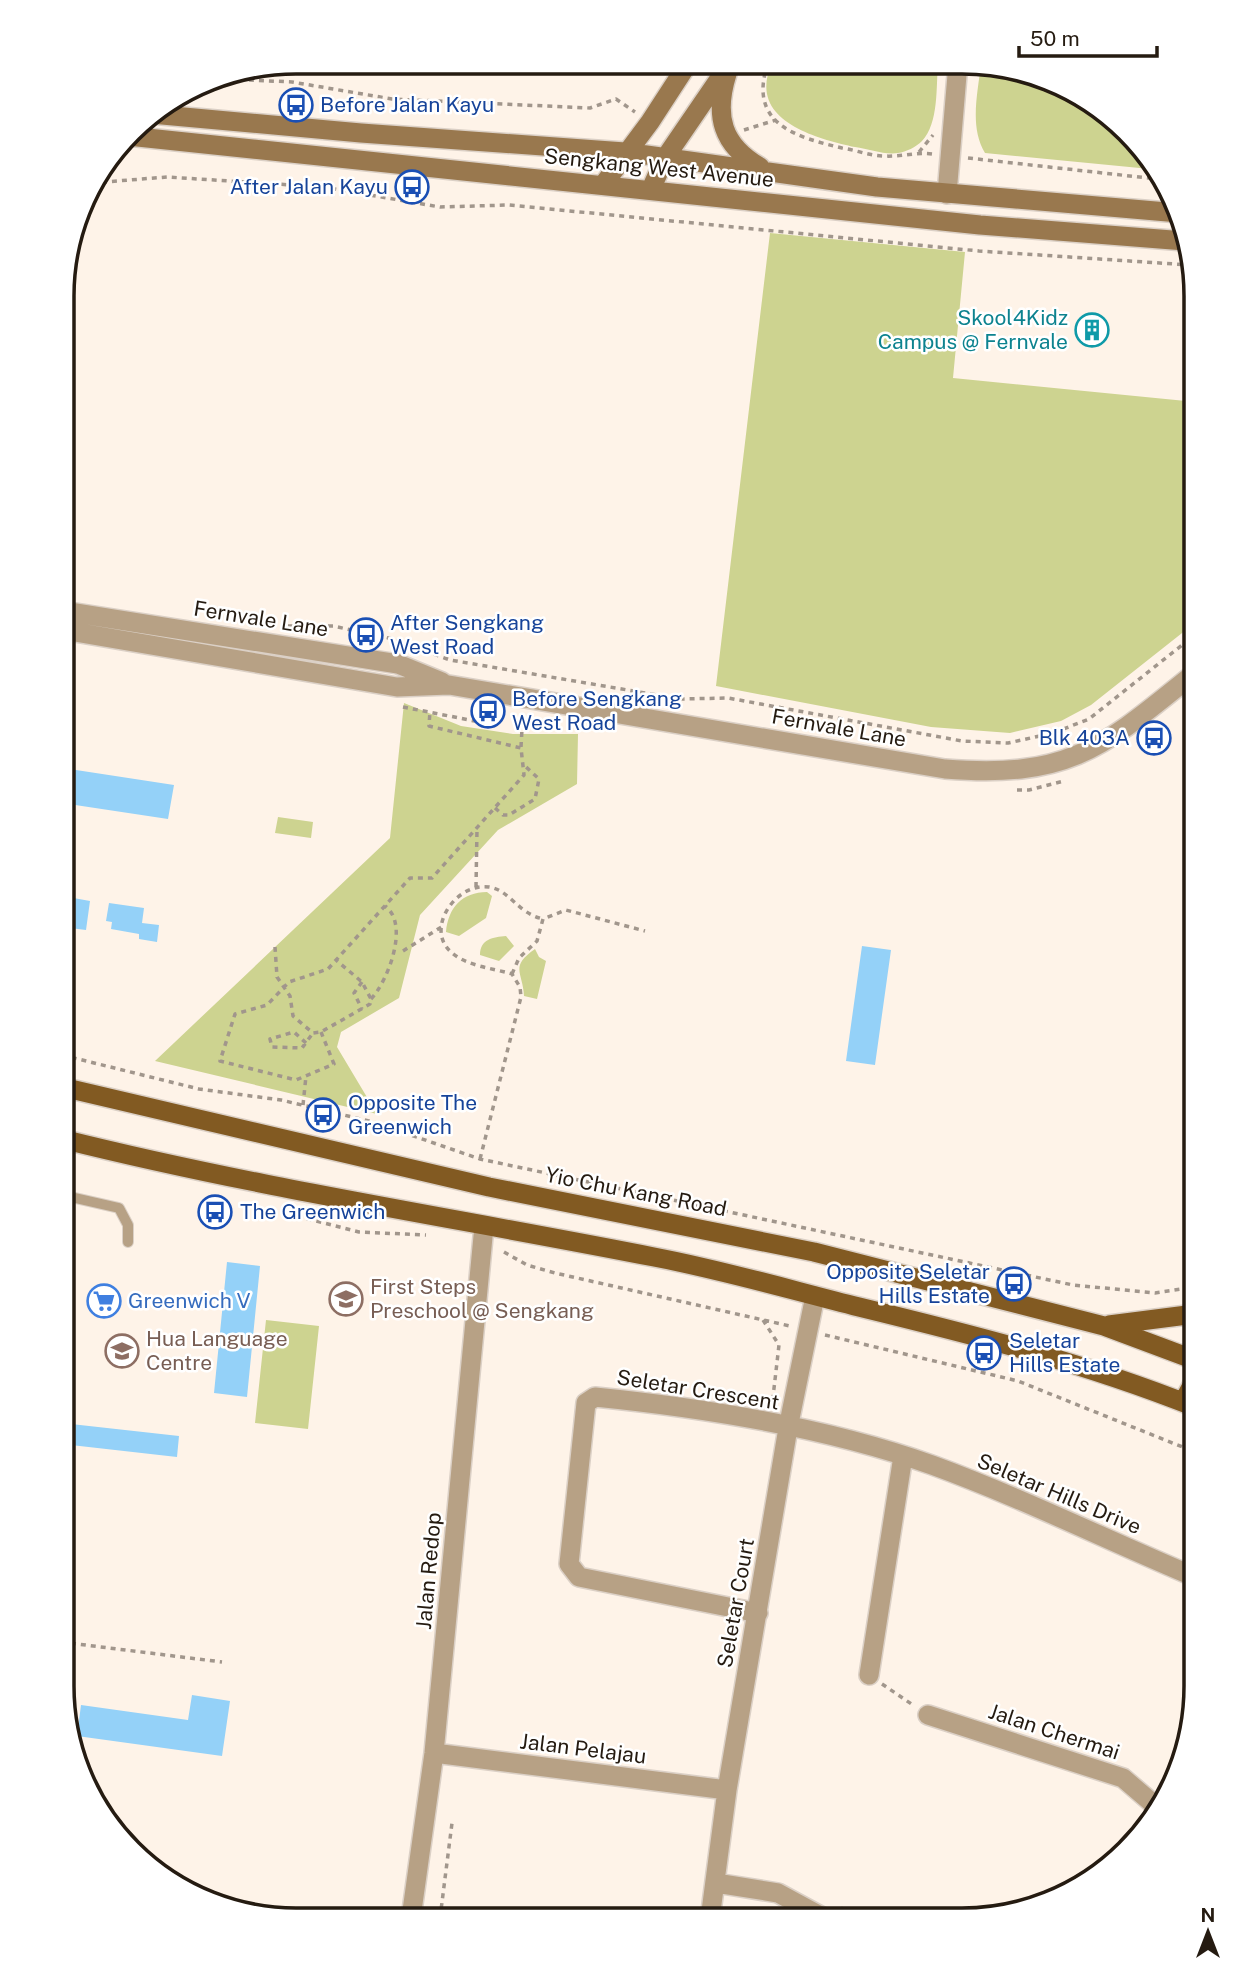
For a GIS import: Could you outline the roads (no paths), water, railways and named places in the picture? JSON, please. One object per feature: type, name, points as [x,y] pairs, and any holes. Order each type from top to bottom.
[{"type":"main road","points":[[603,185],[650,122],[681,74]]},
{"type":"main road","points":[[651,189],[665,158],[722,74]]},
{"type":"main road","points":[[727,74],[722,90],[726,136],[740,155],[770,173]]},
{"type":"main road","name":"Sengkang West Avenue","points":[[166,115],[625,152],[947,194],[1167,212]]},
{"type":"main road","name":"Sengkang West Avenue","points":[[140,138],[980,225],[1176,240]]},
{"type":"main road","name":"Yio Chu Kang Road","points":[[74,1090],[489,1186],[814,1252],[1104,1326],[1183,1356]]},
{"type":"main road","points":[[74,1142],[138,1159],[316,1196],[657,1257],[1007,1343],[1092,1368],[1183,1403]]},
{"type":"main road","points":[[1104,1326],[1183,1316]]},
{"type":"street","points":[[947,194],[957,74]]},
{"type":"street","name":"Fernvale Lane","points":[[74,614],[128,631]]},
{"type":"street","name":"Fernvale Lane","points":[[74,630],[128,631],[398,664],[449,685],[946,769],[1007,773],[1050,766],[1107,741],[1184,682]]},
{"type":"street","name":"Jalan Redop","points":[[412,1908],[434,1753],[484,1226]]},
{"type":"street","name":"Seletar Court","points":[[712,1908],[727,1790],[788,1428],[815,1296]]},
{"type":"street","name":"Seletar Crescent","points":[[758,1613],[579,1577],[572,1571],[569,1563],[586,1403],[595,1396],[649,1402],[788,1428]]},
{"type":"street","name":"Seletar Hills Drive","points":[[788,1428],[903,1456],[1183,1572]]},
{"type":"street","points":[[869,1675],[903,1456]]},
{"type":"street","name":"Jalan Chermai","points":[[928,1716],[1123,1779],[1150,1802]]},
{"type":"street","name":"Jalan Pelajau","points":[[434,1753],[727,1790]]},
{"type":"street","points":[[716,1883],[778,1893],[806,1908]]},
{"type":"lane","points":[[74,1198],[119,1208],[128,1225],[128,1242]]},
{"type":"water","points":[[74,770],[174,785],[168,819],[74,805]]},
{"type":"water","points":[[74,898],[90,901],[86,930],[74,928]]},
{"type":"water","points":[[109,903],[144,908],[142,923],[159,925],[157,942],[139,939],[139,934],[111,929],[112,922],[106,921]]},
{"type":"water","points":[[862,946],[891,950],[875,1065],[846,1061]]},
{"type":"water","points":[[227,1262],[260,1266],[247,1397],[214,1393]]},
{"type":"water","points":[[74,1424],[179,1436],[177,1457],[74,1445]]},
{"type":"water","points":[[192,1695],[230,1701],[222,1756],[80,1736],[78,1729],[81,1705],[188,1720]]},
{"type":"place","name":"Before Jalan Kayu","points":[[296,105]]},
{"type":"place","name":"After Jalan Kayu","points":[[412,187]]},
{"type":"place","name":"Skool4Kidz Campus @ Fernvale","points":[[1092,330]]},
{"type":"place","name":"After Sengkang West Road","points":[[366,635]]},
{"type":"place","name":"Before Sengkang West Road","points":[[488,711]]},
{"type":"place","name":"Blk 403A","points":[[1154,738]]},
{"type":"place","name":"Opposite The Greenwich","points":[[323,1115]]},
{"type":"place","name":"The Greenwich","points":[[215,1212]]},
{"type":"place","name":"Opposite Seletar Hills Estate","points":[[1014,1284]]},
{"type":"place","name":"First Steps Preschool @ Sengkang","points":[[346,1299]]},
{"type":"place","name":"Greenwich V","points":[[104,1301]]},
{"type":"place","name":"Hua Language Centre","points":[[122,1351]]},
{"type":"place","name":"Seletar Hills Estate","points":[[984,1353]]}]
